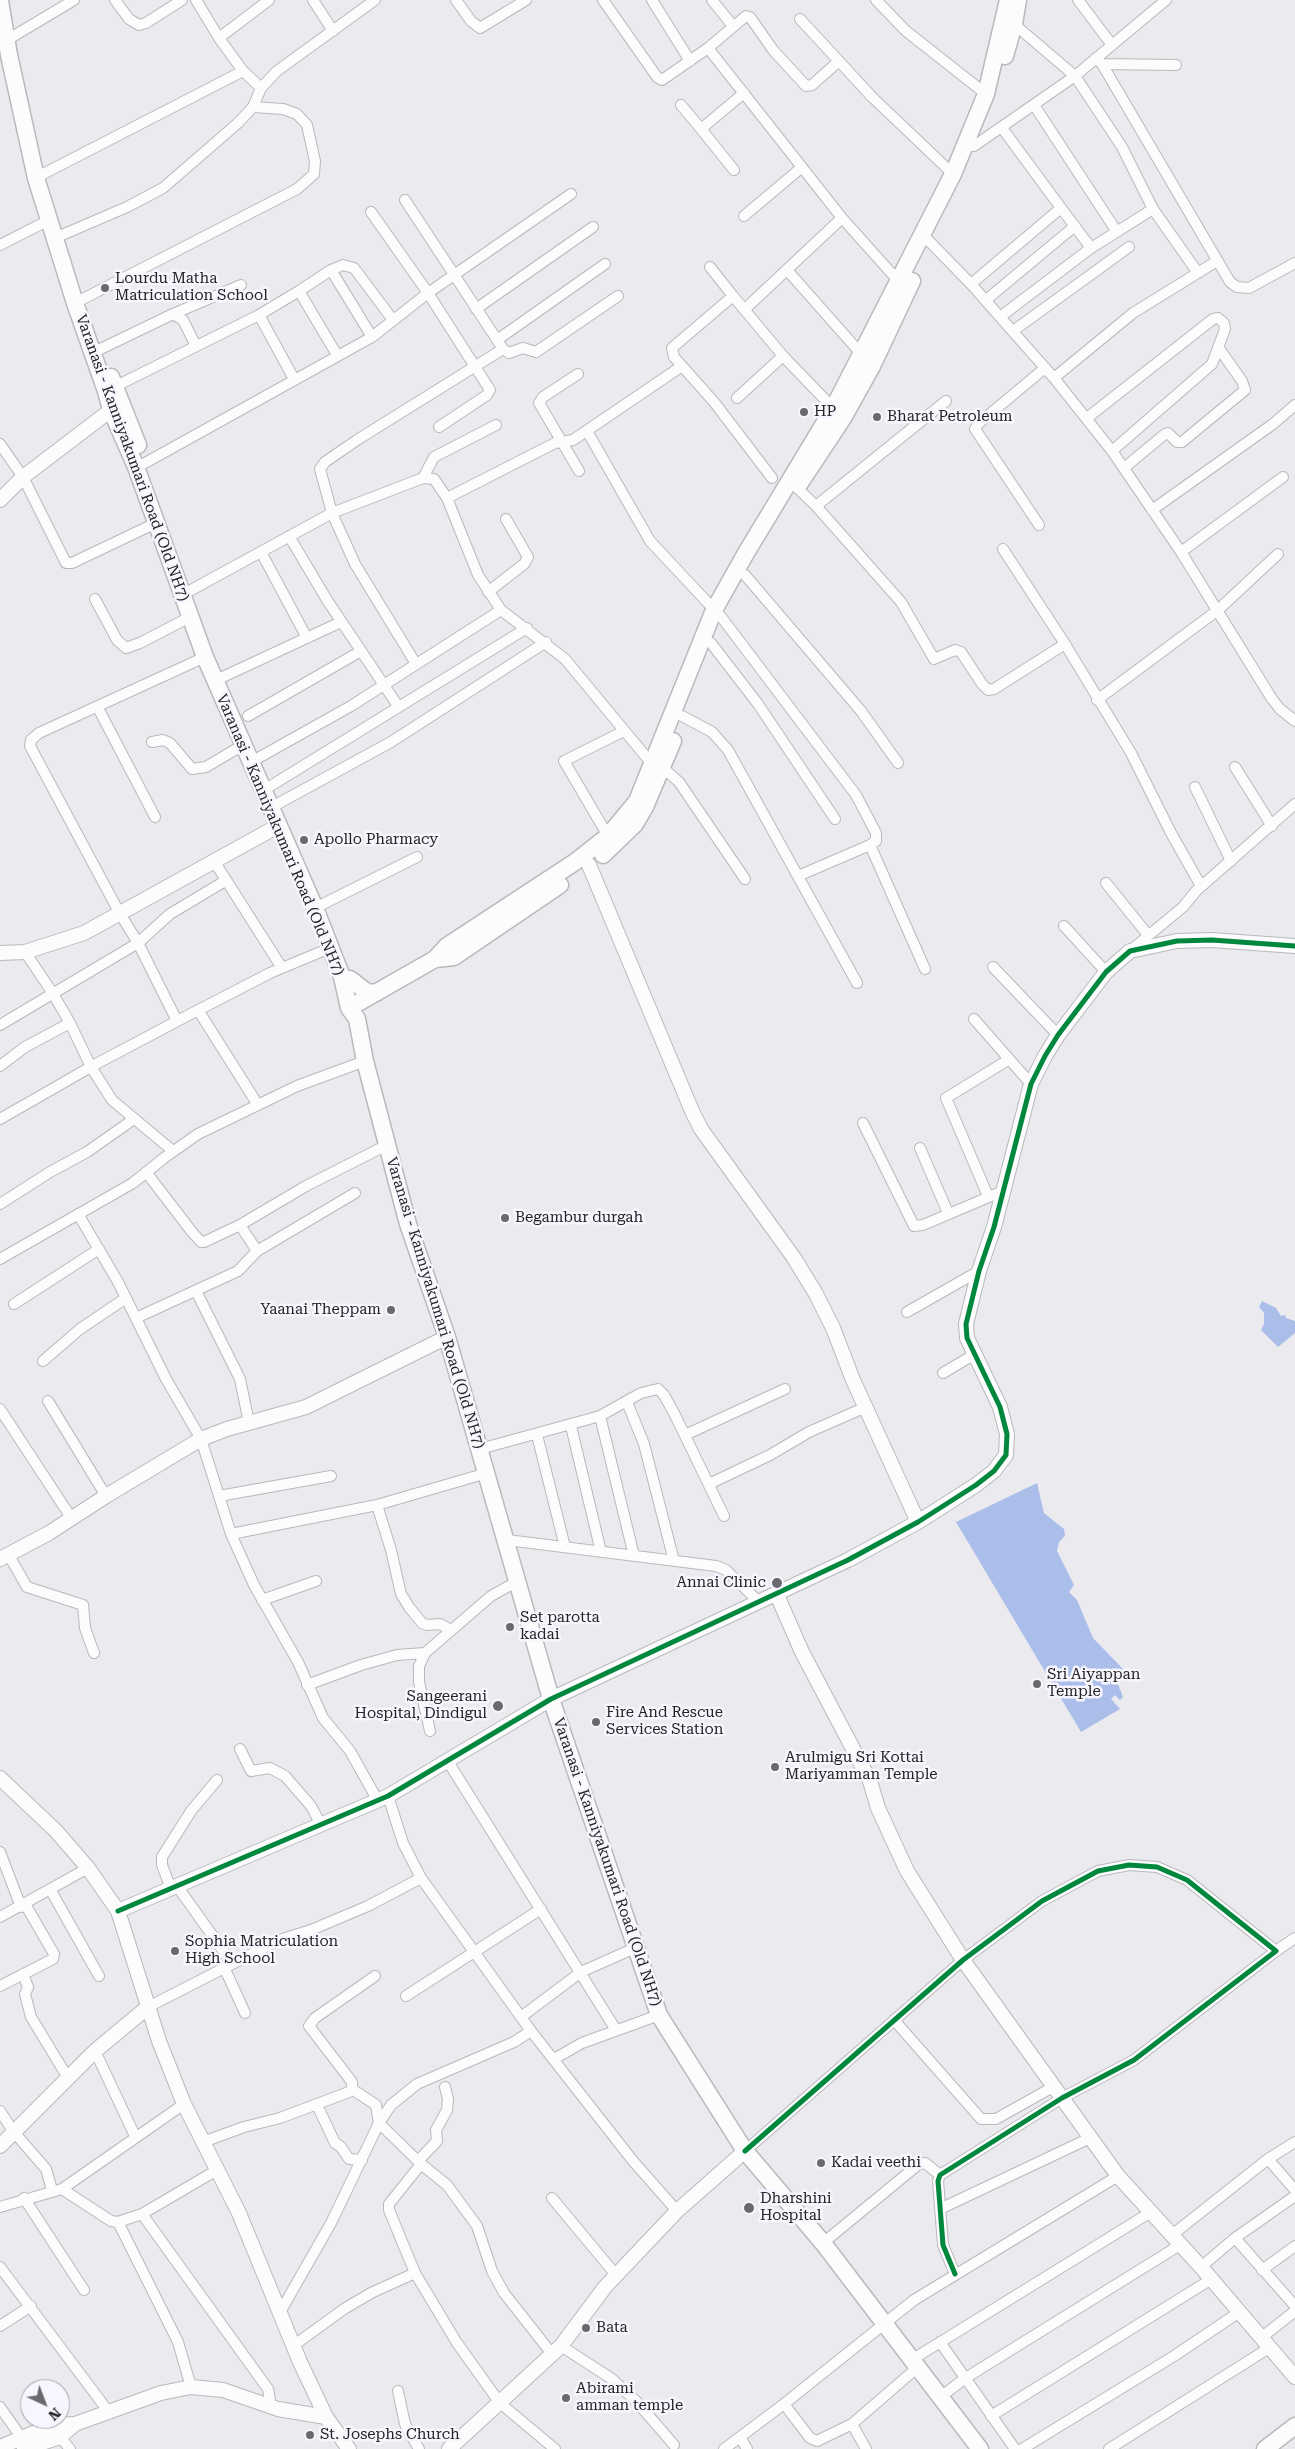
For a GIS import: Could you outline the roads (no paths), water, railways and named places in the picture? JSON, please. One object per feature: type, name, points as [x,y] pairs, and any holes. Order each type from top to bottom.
[{"type":"main road","points":[[6,0],[7,47],[43,174],[58,237]]},
{"type":"main road","points":[[435,959],[454,958],[589,865],[614,846],[635,824],[645,807],[657,766],[718,614],[867,361],[970,146],[986,94],[1008,0]]},
{"type":"main road","points":[[926,240],[953,174],[995,100],[1018,0]]},
{"type":"main road","name":"Varanasi - Kanniyakumari Road (Old NH7)","points":[[0,1],[7,47],[36,178],[49,220],[58,237],[96,351],[111,388],[111,410],[136,467],[156,524],[186,592],[190,617],[205,658],[218,679],[243,745],[255,760],[274,806],[278,826],[320,905],[330,948],[355,1010],[364,1061],[408,1224],[447,1338],[552,1698],[659,2015],[745,2151],[823,2243],[942,2396],[980,2449]]},
{"type":"main road","points":[[111,388],[145,462],[186,592],[218,679],[255,760]]},
{"type":"main road","points":[[274,806],[320,905],[350,979],[355,1010],[376,993],[435,959],[447,946],[575,862],[608,836],[637,801],[657,766],[682,716],[711,643],[718,614],[745,575],[793,484]]},
{"type":"main road","points":[[350,979],[367,992],[376,993]]},
{"type":"main road","points":[[1265,2449],[1295,2426]]},
{"type":"main road","points":[[1278,2449],[1295,2435]]},
{"type":"street","points":[[7,47],[74,0]]},
{"type":"street","points":[[115,0],[129,19],[139,25],[146,23],[182,0]]},
{"type":"street","points":[[196,0],[219,38],[243,71],[261,88]]},
{"type":"street","points":[[219,38],[269,0]]},
{"type":"street","points":[[313,0],[333,32]]},
{"type":"street","points":[[58,237],[162,188],[229,132],[253,107],[261,88],[277,72],[375,0]]},
{"type":"street","points":[[456,0],[471,22],[480,28],[526,0]]},
{"type":"street","points":[[603,0],[657,78],[662,80],[708,48],[746,16],[750,17],[773,50],[806,86],[812,85],[839,61]]},
{"type":"street","points":[[652,0],[690,61]]},
{"type":"street","points":[[712,0],[733,26]]},
{"type":"street","points":[[876,0],[906,31],[986,94]]},
{"type":"street","points":[[1078,0],[1112,45]]},
{"type":"street","points":[[970,146],[1002,128],[1074,76],[1099,61],[1112,45],[1159,2]]},
{"type":"street","points":[[800,19],[872,97],[953,174]]},
{"type":"street","points":[[1014,24],[1039,43],[1074,76],[1122,147],[1153,209],[1198,272]]},
{"type":"street","points":[[708,48],[842,218],[904,286]]},
{"type":"street","points":[[1099,61],[1176,64]]},
{"type":"street","points":[[1099,61],[1230,282],[1237,287],[1246,288],[1295,263]]},
{"type":"street","points":[[43,174],[243,71]]},
{"type":"street","points":[[701,130],[744,93]]},
{"type":"street","points":[[681,105],[734,170]]},
{"type":"street","points":[[1034,105],[1117,232]]},
{"type":"street","points":[[79,301],[297,189],[314,174],[315,161],[307,125],[297,114],[283,109],[253,107]]},
{"type":"street","points":[[1002,128],[1091,248]]},
{"type":"street","points":[[744,216],[801,168]]},
{"type":"street","points":[[145,462],[372,337],[428,294],[571,194]]},
{"type":"street","points":[[405,200],[500,345],[509,353],[523,348],[536,352],[618,296]]},
{"type":"street","points":[[971,284],[1061,208]]},
{"type":"street","points":[[1000,317],[1091,248],[1153,209]]},
{"type":"street","points":[[371,212],[489,387],[489,393],[439,427]]},
{"type":"street","points":[[744,309],[842,218]]},
{"type":"street","points":[[0,246],[49,220]]},
{"type":"street","points":[[986,300],[1075,226]]},
{"type":"street","points":[[476,309],[593,227]]},
{"type":"street","points":[[926,240],[986,300],[1087,418],[1124,468],[1181,552],[1272,699],[1280,709],[1295,721]]},
{"type":"street","points":[[1012,331],[1129,247]]},
{"type":"street","points":[[1054,378],[1132,312],[1217,260]]},
{"type":"street","points":[[416,664],[354,564],[332,513],[320,474],[321,465],[475,366],[606,264]]},
{"type":"street","points":[[111,388],[259,315],[331,270],[343,265],[354,268],[394,320]]},
{"type":"street","points":[[710,266],[783,356],[838,413]]},
{"type":"street","points":[[331,270],[372,337]]},
{"type":"street","points":[[787,270],[867,361]]},
{"type":"street","points":[[96,351],[241,285]]},
{"type":"street","points":[[299,291],[337,355]]},
{"type":"street","points":[[733,296],[672,348],[674,358],[714,402],[772,478]]},
{"type":"street","points":[[174,314],[184,320],[196,346]]},
{"type":"street","points":[[259,315],[294,379]]},
{"type":"street","points":[[1087,418],[1216,318],[1225,325],[1212,364],[1112,451]]},
{"type":"street","points":[[1124,468],[1165,434],[1168,433],[1177,442],[1182,442],[1245,390],[1242,382],[1218,347]]},
{"type":"street","points":[[737,398],[783,356]]},
{"type":"street","points":[[447,498],[550,445],[573,440],[682,366]]},
{"type":"street","points":[[1039,525],[975,429],[979,423],[1045,368]]},
{"type":"street","points":[[578,374],[543,398],[540,403],[579,471]]},
{"type":"street","points":[[816,506],[946,401]]},
{"type":"street","points":[[1152,510],[1273,424],[1295,406]]},
{"type":"street","points":[[0,500],[23,477],[111,410]]},
{"type":"street","points":[[423,478],[434,456],[496,425]]},
{"type":"street","points":[[587,431],[650,540],[718,614],[856,795],[878,837],[870,845],[798,876]]},
{"type":"street","points":[[0,444],[23,477],[65,561],[69,564],[156,524]]},
{"type":"street","points":[[1181,552],[1283,477]]},
{"type":"street","points":[[186,592],[332,513],[423,478],[434,479],[447,498],[469,556],[488,592],[501,610],[546,642],[582,678],[624,731],[657,766],[679,782],[745,879]]},
{"type":"street","points":[[793,484],[816,506],[900,602],[931,658],[937,659],[955,650],[961,652],[988,690],[994,689],[1065,644]]},
{"type":"street","points":[[488,592],[524,564],[528,557],[506,519]]},
{"type":"street","points":[[289,536],[342,622],[398,706]]},
{"type":"street","points":[[1003,549],[1065,644],[1132,753],[1171,833],[1201,886]]},
{"type":"street","points":[[262,552],[307,638]]},
{"type":"street","points":[[1098,700],[1218,610],[1278,554]]},
{"type":"street","points":[[745,575],[861,711],[898,763]]},
{"type":"street","points":[[96,599],[117,640],[126,648],[140,643],[190,617]]},
{"type":"street","points":[[255,760],[351,706],[501,610]]},
{"type":"street","points":[[218,679],[342,622]]},
{"type":"street","points":[[267,789],[398,706],[527,628]]},
{"type":"street","points":[[274,806],[391,742],[546,642]]},
{"type":"street","points":[[711,643],[758,704],[834,819]]},
{"type":"street","points":[[248,716],[361,651]]},
{"type":"street","points":[[176,1021],[138,943],[119,912],[30,746],[31,740],[39,732],[98,708],[205,658]]},
{"type":"street","points":[[98,708],[155,817]]},
{"type":"street","points":[[682,716],[712,732],[728,750],[856,983]]},
{"type":"street","points":[[608,836],[564,761],[624,731]]},
{"type":"street","points":[[152,742],[163,740],[170,743],[192,769],[206,767],[243,745]]},
{"type":"street","points":[[1235,767],[1272,826]]},
{"type":"street","points":[[1195,786],[1232,860]]},
{"type":"street","points":[[118,1911],[383,1799],[552,1698],[777,1595],[918,1522],[976,1486],[994,1471],[1006,1455],[1007,1434],[1000,1407],[966,1332],[979,1271],[1032,1084],[1058,1035],[1106,972],[1183,907],[1201,886],[1295,804]]},
{"type":"street","points":[[0,953],[25,952],[84,933],[278,826]]},
{"type":"street","points":[[870,845],[925,969]]},
{"type":"street","points":[[320,905],[417,857]]},
{"type":"street","points":[[214,861],[282,968]]},
{"type":"street","points":[[589,865],[701,1129],[794,1258],[816,1294],[833,1328],[918,1522]]},
{"type":"street","points":[[0,1025],[52,992],[138,943],[170,914],[225,881]]},
{"type":"street","points":[[1106,883],[1148,935]]},
{"type":"street","points":[[1064,926],[1106,972]]},
{"type":"street","points":[[1130,951],[1177,941],[1203,940],[1295,946]]},
{"type":"street","points":[[0,1119],[176,1021],[282,968],[330,948]]},
{"type":"street","points":[[25,952],[70,1022],[91,1067],[112,1100],[173,1151]]},
{"type":"street","points":[[993,967],[1058,1035]]},
{"type":"street","points":[[198,1010],[258,1105]]},
{"type":"street","points":[[974,1019],[1008,1060],[1032,1084]]},
{"type":"street","points":[[0,1066],[25,1047],[70,1022]]},
{"type":"street","points":[[988,1196],[946,1098],[1008,1060]]},
{"type":"street","points":[[0,1259],[133,1183],[198,1134],[297,1086],[364,1061]]},
{"type":"street","points":[[0,1204],[50,1172],[87,1152],[134,1119]]},
{"type":"street","points":[[863,1123],[914,1226],[923,1225],[1003,1191]]},
{"type":"street","points":[[146,1172],[201,1242],[211,1240],[240,1225],[306,1186],[387,1145]]},
{"type":"street","points":[[920,1148],[948,1214]]},
{"type":"street","points":[[136,1318],[238,1271],[256,1251],[355,1193]]},
{"type":"street","points":[[78,1214],[126,1298],[166,1379],[201,1439],[231,1534],[262,1600],[298,1662],[323,1718],[354,1757],[383,1799],[421,1878],[531,2031],[633,2161],[678,2211]]},
{"type":"street","points":[[240,1225],[256,1251]]},
{"type":"street","points":[[14,1304],[99,1249]]},
{"type":"street","points":[[907,1312],[979,1271]]},
{"type":"street","points":[[196,1290],[240,1379],[249,1423]]},
{"type":"street","points":[[43,1361],[80,1329],[126,1298]]},
{"type":"street","points":[[94,1652],[85,1628],[83,1605],[27,1586],[4,1557],[50,1533],[106,1496],[201,1439],[306,1407],[447,1338]]},
{"type":"street","points":[[942,1373],[975,1354]]},
{"type":"street","points":[[480,1450],[571,1426],[600,1416],[641,1393],[658,1389],[664,1395],[685,1435],[724,1516]]},
{"type":"street","points":[[685,1435],[785,1389]]},
{"type":"street","points":[[48,1401],[106,1496]]},
{"type":"street","points":[[627,1402],[644,1444],[674,1561]]},
{"type":"street","points":[[710,1484],[809,1432],[866,1407]]},
{"type":"street","points":[[0,1409],[72,1518]]},
{"type":"street","points":[[600,1416],[634,1556]]},
{"type":"street","points":[[571,1426],[601,1552]]},
{"type":"street","points":[[537,1435],[565,1547]]},
{"type":"street","points":[[231,1534],[377,1505],[487,1473]]},
{"type":"street","points":[[219,1496],[330,1476]]},
{"type":"street","points":[[377,1505],[392,1550],[402,1594],[409,1607],[427,1625],[440,1624],[451,1630]]},
{"type":"street","points":[[506,1540],[716,1566],[726,1570],[759,1602]]},
{"type":"street","points":[[430,1732],[419,1682],[419,1666],[425,1653],[491,1596],[518,1580]]},
{"type":"street","points":[[262,1600],[316,1581]]},
{"type":"street","points":[[777,1595],[802,1652],[870,1781],[878,1808],[907,1872],[963,1960],[1118,2176],[1201,2267],[1238,2313],[1295,2377]]},
{"type":"street","points":[[307,1685],[361,1665],[396,1655],[425,1653]]},
{"type":"street","points":[[240,1750],[251,1771],[270,1768],[285,1776],[311,1806],[321,1826]]},
{"type":"street","points":[[447,1760],[616,2030]]},
{"type":"street","points":[[0,1778],[56,1830],[88,1868],[118,1911],[158,2041],[184,2104],[239,2213],[279,2314],[326,2417],[349,2449]]},
{"type":"street","points":[[217,1780],[187,1817],[162,1857],[162,1865],[174,1888],[228,1965],[245,2013]]},
{"type":"street","points":[[0,1852],[23,1906],[54,1957],[51,1962],[0,1986]]},
{"type":"street","points":[[449,2449],[557,2350],[616,2275],[678,2211],[963,1960],[1042,1901],[1098,1871],[1129,1865],[1158,1867],[1188,1880],[1276,1951]]},
{"type":"street","points":[[0,1917],[23,1906],[88,1868]]},
{"type":"street","points":[[0,2146],[95,2051],[148,2007],[279,1940],[311,1930],[368,1906],[421,1878]]},
{"type":"street","points":[[50,1889],[99,1976]]},
{"type":"street","points":[[406,1996],[541,1908]]},
{"type":"street","points":[[894,2020],[981,2119],[996,2119],[1148,2050],[1295,1938]]},
{"type":"street","points":[[521,2017],[581,1972],[637,1947]]},
{"type":"street","points":[[23,1974],[28,1986],[25,1994],[31,2017],[68,2078]]},
{"type":"street","points":[[352,2089],[352,2082],[309,2026],[315,2018],[375,1976]]},
{"type":"street","points":[[554,2059],[582,2043],[659,2015]]},
{"type":"street","points":[[279,2314],[331,2224],[379,2123],[391,2105],[417,2084],[514,2042],[531,2031]]},
{"type":"street","points":[[95,2051],[135,2136]]},
{"type":"street","points":[[445,2087],[448,2099],[447,2110],[436,2130],[437,2141],[419,2162],[389,2204],[389,2210],[416,2273],[457,2343],[500,2403],[555,2449]]},
{"type":"street","points":[[203,2142],[317,2105],[352,2089]]},
{"type":"street","points":[[352,2089],[376,2105],[379,2123],[419,2162],[447,2185],[477,2226],[496,2280],[557,2350],[612,2379],[636,2401],[674,2448]]},
{"type":"street","points":[[956,2274],[942,2245],[942,2208],[938,2181],[940,2175],[1057,2092]]},
{"type":"street","points":[[0,2207],[57,2189],[184,2104]]},
{"type":"street","points":[[317,2105],[335,2143],[341,2147],[349,2160],[362,2160]]},
{"type":"street","points":[[0,2111],[13,2131],[46,2169],[57,2189],[111,2221],[118,2222],[142,2214],[217,2170]]},
{"type":"street","points":[[942,2208],[1090,2138]]},
{"type":"street","points":[[942,2396],[964,2379],[1176,2240],[1268,2159],[1295,2142]]},
{"type":"street","points":[[1268,2159],[1295,2190]]},
{"type":"street","points":[[823,2243],[919,2164],[926,2163],[940,2175]]},
{"type":"street","points":[[724,2449],[784,2404],[914,2300],[1118,2176]]},
{"type":"street","points":[[1201,2267],[1236,2238],[1295,2196]]},
{"type":"street","points":[[24,2198],[84,2290]]},
{"type":"street","points":[[552,2198],[616,2275]]},
{"type":"street","points":[[784,2404],[810,2438],[820,2445],[852,2424],[940,2342],[1152,2212]]},
{"type":"street","points":[[142,2214],[268,2389],[271,2406]]},
{"type":"street","points":[[118,2222],[178,2342],[191,2387]]},
{"type":"street","points":[[1236,2238],[1295,2306]]},
{"type":"street","points":[[1262,2270],[1295,2246]]},
{"type":"street","points":[[0,2267],[108,2411]]},
{"type":"street","points":[[293,2346],[344,2309],[371,2293],[416,2273]]},
{"type":"street","points":[[991,2416],[1210,2280]]},
{"type":"street","points":[[0,2326],[31,2306]]},
{"type":"street","points":[[1108,2449],[1265,2343],[1295,2310]]},
{"type":"street","points":[[1022,2449],[1174,2356],[1238,2313]]},
{"type":"street","points":[[940,2342],[964,2379],[1015,2449]]},
{"type":"street","points":[[23,2443],[54,2425],[75,2424],[161,2393],[191,2387],[223,2390],[271,2406],[326,2417]]},
{"type":"street","points":[[398,2391],[406,2424],[418,2449]]},
{"type":"street","points":[[0,2408],[23,2443]]},
{"type":"street","points":[[0,2447],[60,2437],[75,2424]]},
{"type":"street","points":[[852,2424],[866,2449]]},
{"type":"street","points":[[60,2437],[70,2449]]},
{"type":"street","points":[[740,2437],[747,2449]]},
{"type":"water","points":[[1262,1301],[1276,1308],[1281,1316],[1285,1315],[1286,1318],[1295,1321],[1295,1333],[1278,1347],[1261,1330],[1264,1324],[1264,1313],[1259,1307]]},
{"type":"water","points":[[1037,1483],[1044,1513],[1064,1529],[1065,1536],[1059,1542],[1057,1551],[1074,1585],[1069,1592],[1077,1600],[1093,1638],[1123,1669],[1116,1679],[1123,1697],[1120,1700],[1115,1695],[1111,1699],[1120,1709],[1081,1732],[956,1522]]},
{"type":"place","name":"Lourdu Matha Matriculation School","points":[[105,288]]},
{"type":"place","name":"HP","points":[[804,412]]},
{"type":"place","name":"Bharat Petroleum","points":[[877,417]]},
{"type":"place","name":"Apollo Pharmacy","points":[[304,840]]},
{"type":"place","name":"Begambur durgah","points":[[505,1218]]},
{"type":"place","name":"Yaanai Theppam","points":[[391,1310]]},
{"type":"place","name":"Annai Clinic","points":[[777,1583]]},
{"type":"place","name":"Set parotta kadai","points":[[510,1627]]},
{"type":"place","name":"Sri Aiyappan Temple","points":[[1037,1684]]},
{"type":"place","name":"Sangeerani Hospital, Dindigul","points":[[498,1706]]},
{"type":"place","name":"Fire And Rescue Services Station","points":[[596,1722]]},
{"type":"place","name":"Arulmigu Sri Kottai Mariyamman Temple","points":[[775,1767]]},
{"type":"place","name":"Sophia Matriculation High School","points":[[175,1951]]},
{"type":"place","name":"Kadai veethi","points":[[821,2163]]},
{"type":"place","name":"Dharshini Hospital","points":[[749,2208]]},
{"type":"place","name":"Bata","points":[[586,2328]]},
{"type":"place","name":"Abirami amman temple","points":[[566,2398]]},
{"type":"place","name":"St. Josephs Church","points":[[310,2435]]}]
